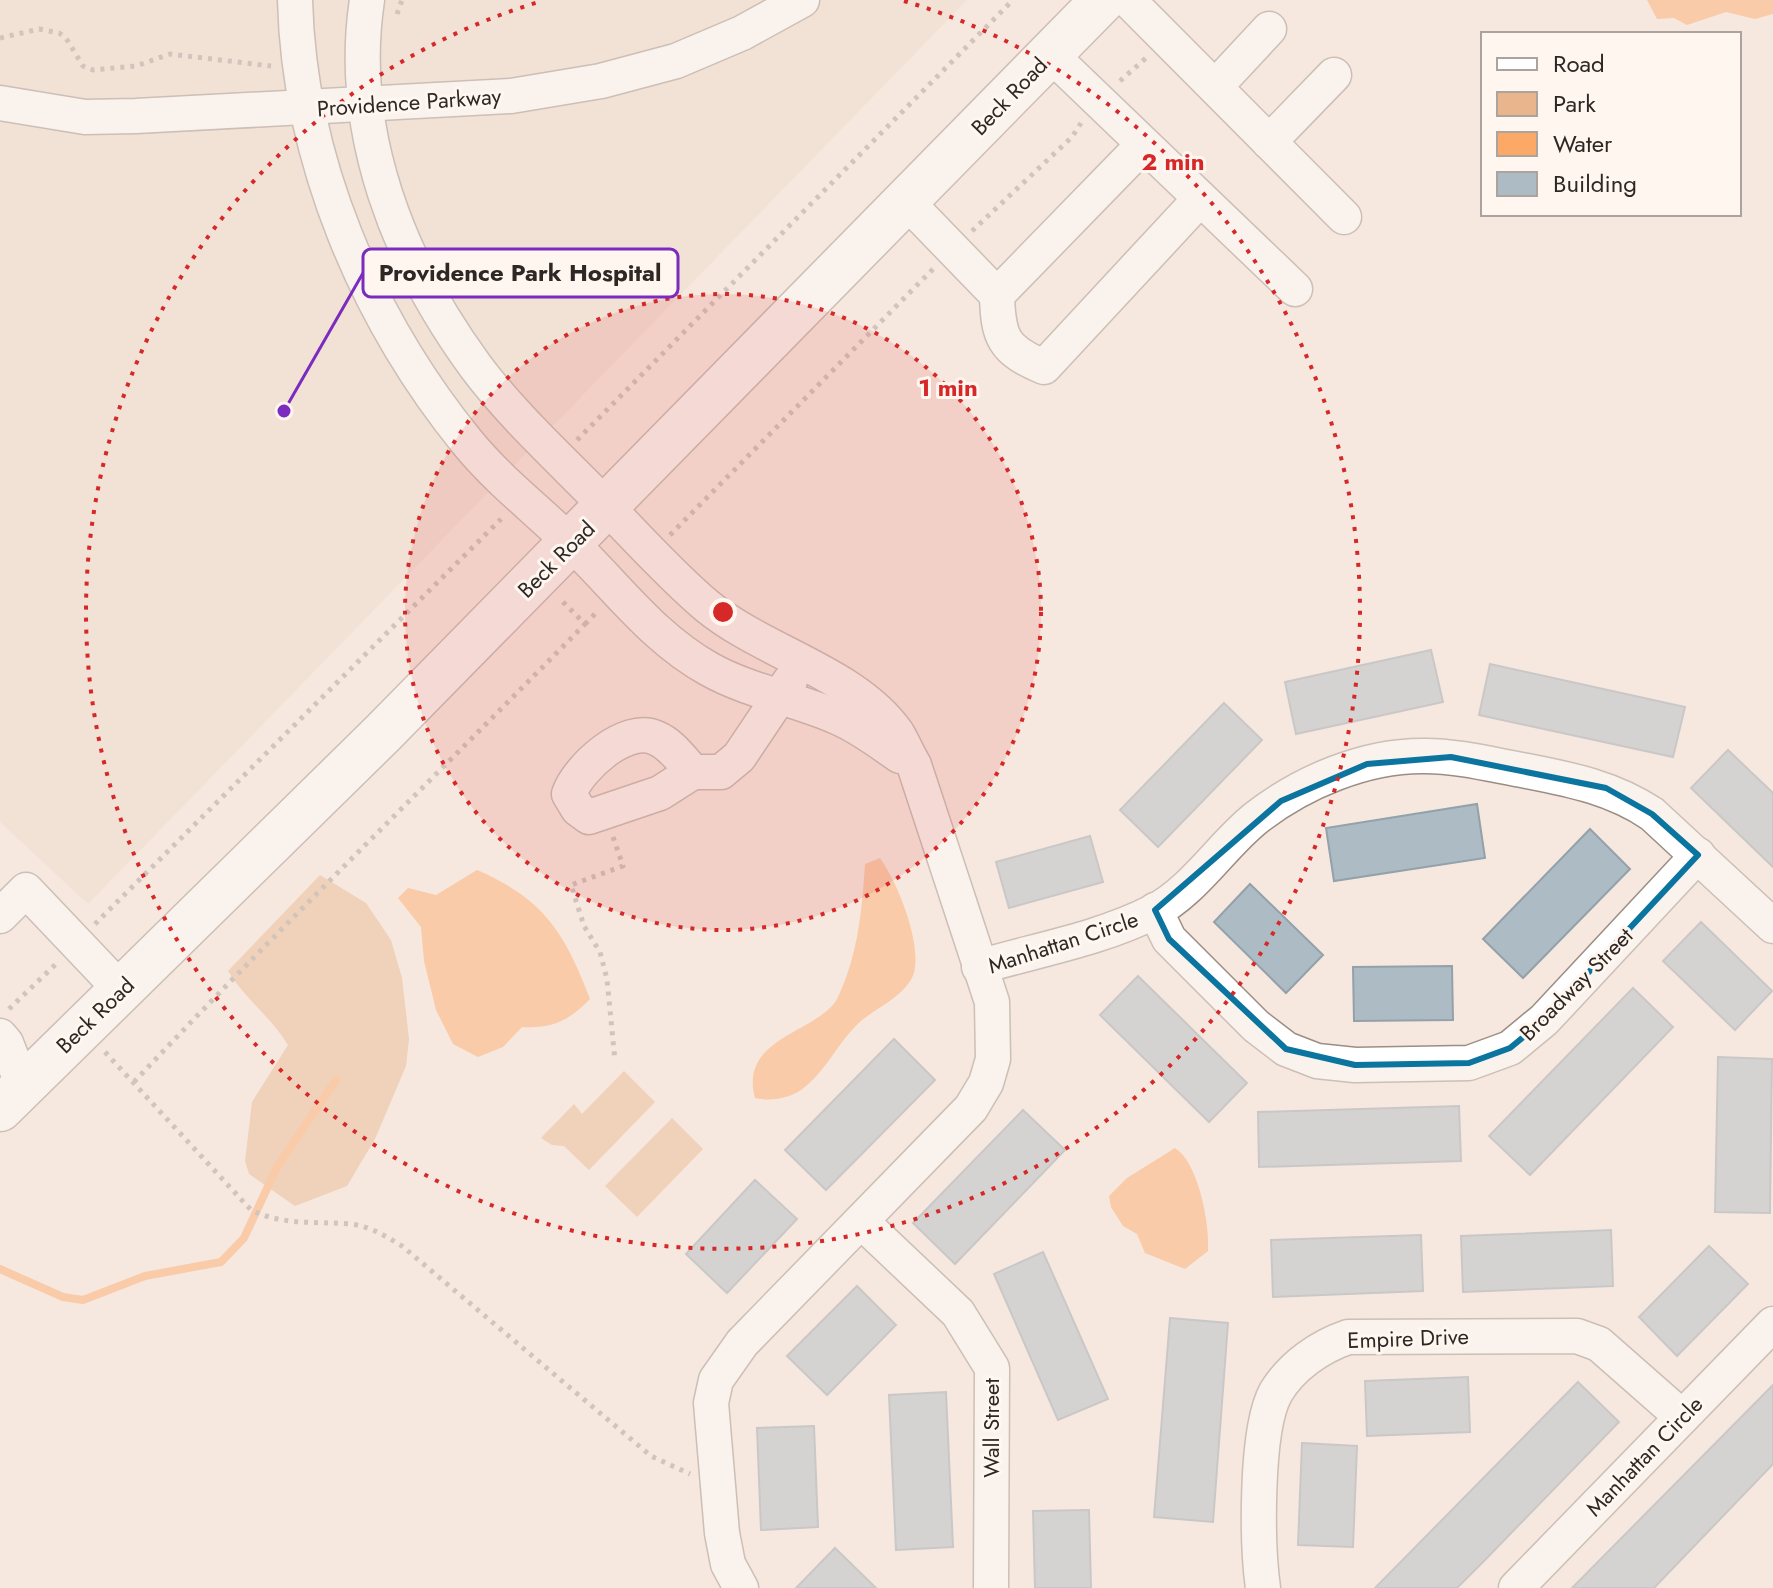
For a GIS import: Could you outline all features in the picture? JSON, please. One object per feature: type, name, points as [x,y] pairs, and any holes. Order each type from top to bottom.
[{"type":"main road","name":"Beck Road","points":[[8,1091],[82,1028],[538,577],[1103,0]]},
{"type":"street","points":[[295,0],[306,109],[339,221],[401,349],[467,442],[520,498],[572,543],[628,604],[670,642],[695,660],[778,698],[839,718],[914,765]]},
{"type":"street","points":[[367,0],[362,30],[365,104],[372,155],[408,253],[435,304],[477,368],[559,458],[679,580],[727,620],[848,688],[896,732],[914,765],[979,967]]},
{"type":"street","name":"Providence Parkway","points":[[0,103],[85,117],[306,109],[511,96],[601,81],[676,61],[742,33],[802,0]]},
{"type":"street","points":[[1128,0],[1344,217]]},
{"type":"street","points":[[1215,87],[1269,29]]},
{"type":"street","points":[[1050,54],[1295,289]]},
{"type":"street","points":[[1269,142],[1334,75]]},
{"type":"street","points":[[997,295],[1143,145]]},
{"type":"street","points":[[906,201],[997,295],[998,331],[1022,358],[1044,367],[1200,199]]},
{"type":"street","points":[[695,660],[727,620]]},
{"type":"street","points":[[693,772],[665,742],[653,736],[624,740],[601,754],[575,778],[569,794],[578,809],[589,817],[604,815],[660,793],[693,772],[721,772],[730,765],[802,664]]},
{"type":"street","name":"Manhattan Circle","points":[[741,1588],[728,1564],[711,1403],[716,1380],[725,1363],[971,1108],[986,1083],[995,1032],[992,1002],[979,967],[1085,936],[1155,910],[1256,819],[1281,801],[1337,772],[1421,756],[1451,757],[1606,788],[1652,814],[1773,926]]},
{"type":"street","name":"Broadway Street","points":[[1155,910],[1169,939],[1256,1026],[1286,1049],[1317,1061],[1355,1065],[1469,1063],[1510,1048],[1544,1020],[1698,855]]},
{"type":"street","points":[[0,916],[26,890],[121,990]]},
{"type":"street","points":[[0,1036],[6,1043],[8,1091]]},
{"type":"street","name":"Wall Street","points":[[862,1222],[958,1313],[992,1368],[991,1588]]},
{"type":"street","name":"Manhattan Circle","points":[[1516,1588],[1773,1324]]},
{"type":"street","name":"Empire Drive","points":[[1263,1588],[1258,1533],[1268,1411],[1276,1392],[1313,1352],[1327,1344],[1348,1337],[1577,1336],[1599,1344],[1682,1417]]},
{"type":"path","points":[[395,27],[402,0]]},
{"type":"path","points":[[559,458],[1013,0]]},
{"type":"path","points":[[0,38],[39,29],[59,33],[66,38],[83,66],[93,70],[136,66],[170,54],[302,71]]},
{"type":"path","points":[[752,452],[953,248],[1072,137],[1097,101],[1168,39]]},
{"type":"path","points":[[0,1018],[520,498]]},
{"type":"path","points":[[134,1082],[324,884],[421,792],[585,624],[538,577]]},
{"type":"path","points":[[604,815],[623,866],[571,885],[603,965],[615,1061]]},
{"type":"path","points":[[82,1028],[251,1210],[272,1220],[317,1225],[351,1224],[376,1231],[402,1246],[651,1456],[719,1488]]},
{"type":"highlighted area","points":[[1451,757],[1606,788],[1652,814],[1698,855],[1544,1020],[1510,1048],[1469,1063],[1355,1065],[1286,1049],[1169,939],[1155,910],[1281,801],[1367,764]]},
{"type":"shaded area","points":[[0,0],[967,0],[88,904],[0,822]]},
{"type":"green space","points":[[320,875],[366,903],[391,940],[402,978],[409,1039],[406,1066],[375,1139],[347,1186],[295,1206],[249,1174],[245,1161],[252,1102],[288,1045],[228,971]]},
{"type":"green space","points":[[624,1071],[655,1102],[589,1170],[564,1146],[552,1145],[541,1138],[574,1104],[582,1114]]},
{"type":"green space","points":[[672,1118],[703,1149],[637,1217],[605,1186]]},
{"type":"water","points":[[1647,0],[1773,0],[1773,14],[1755,19],[1726,12],[1687,25],[1674,18],[1657,19]]},
{"type":"water","points":[[880,858],[900,895],[910,925],[915,954],[913,976],[902,991],[854,1028],[821,1071],[801,1090],[782,1098],[755,1098],[753,1077],[759,1061],[784,1037],[829,1009],[838,997],[855,949],[865,864]]},
{"type":"water","points":[[477,870],[500,881],[536,906],[561,937],[590,999],[560,1022],[522,1027],[503,1047],[478,1057],[453,1044],[436,1010],[424,961],[421,927],[398,898],[408,888],[436,895]]},
{"type":"water","points":[[1175,1148],[1183,1155],[1196,1179],[1205,1210],[1208,1239],[1208,1251],[1185,1269],[1145,1253],[1137,1234],[1123,1226],[1111,1207],[1109,1196],[1127,1178]]},
{"type":"building","points":[[1431,650],[1443,702],[1296,734],[1285,682]]},
{"type":"building","points":[[1490,664],[1685,707],[1673,757],[1479,715]]},
{"type":"building","points":[[1224,703],[1262,740],[1158,847],[1120,810]]},
{"type":"building","points":[[1728,750],[1773,793],[1773,867],[1691,788]]},
{"type":"building","points":[[1477,804],[1485,858],[1334,881],[1326,828]]},
{"type":"building","points":[[1590,829],[1630,869],[1523,978],[1483,939]]},
{"type":"building","points":[[1090,836],[1103,882],[1009,908],[996,862]]},
{"type":"building","points":[[1250,884],[1323,955],[1286,993],[1214,922]]},
{"type":"building","points":[[1701,922],[1772,991],[1735,1030],[1663,961]]},
{"type":"building","points":[[1452,966],[1453,1020],[1354,1021],[1353,967]]},
{"type":"building","points":[[1138,976],[1247,1083],[1209,1122],[1100,1015]]},
{"type":"building","points":[[1633,988],[1673,1027],[1530,1175],[1489,1136]]},
{"type":"building","points":[[894,1039],[935,1080],[826,1190],[785,1150]]},
{"type":"building","points":[[1718,1057],[1772,1059],[1770,1213],[1715,1212]]},
{"type":"building","points":[[1459,1106],[1461,1161],[1259,1167],[1258,1112]]},
{"type":"building","points":[[1023,1110],[1065,1150],[955,1264],[913,1223]]},
{"type":"building","points":[[755,1180],[797,1219],[727,1293],[686,1254]]},
{"type":"building","points":[[1611,1230],[1613,1286],[1463,1292],[1461,1236]]},
{"type":"building","points":[[1421,1235],[1423,1291],[1273,1297],[1271,1240]]},
{"type":"building","points":[[1709,1246],[1748,1284],[1677,1356],[1639,1317]]},
{"type":"building","points":[[1043,1252],[1108,1399],[1058,1420],[994,1274]]},
{"type":"building","points":[[857,1286],[896,1325],[827,1395],[787,1356]]},
{"type":"building","points":[[1170,1318],[1228,1323],[1213,1522],[1154,1517]]},
{"type":"building","points":[[1468,1377],[1470,1432],[1367,1436],[1365,1381]]},
{"type":"building","points":[[1578,1382],[1619,1422],[1484,1561],[1457,1588],[1375,1588]]},
{"type":"building","points":[[1773,1385],[1773,1464],[1654,1588],[1572,1588]]},
{"type":"building","points":[[946,1392],[953,1547],[896,1550],[889,1395]]},
{"type":"building","points":[[814,1426],[818,1527],[761,1530],[757,1428]]},
{"type":"building","points":[[1302,1443],[1357,1446],[1353,1547],[1298,1545]]},
{"type":"building","points":[[1089,1510],[1091,1588],[1035,1588],[1033,1511]]},
{"type":"building","points":[[835,1548],[876,1588],[796,1588]]},
{"type":"waterway","points":[[0,1269],[63,1297],[83,1300],[145,1276],[221,1262],[244,1238],[277,1167],[336,1080]]},
{"type":"place","name":"Providence Park Hospital","points":[[284,411]]}]
